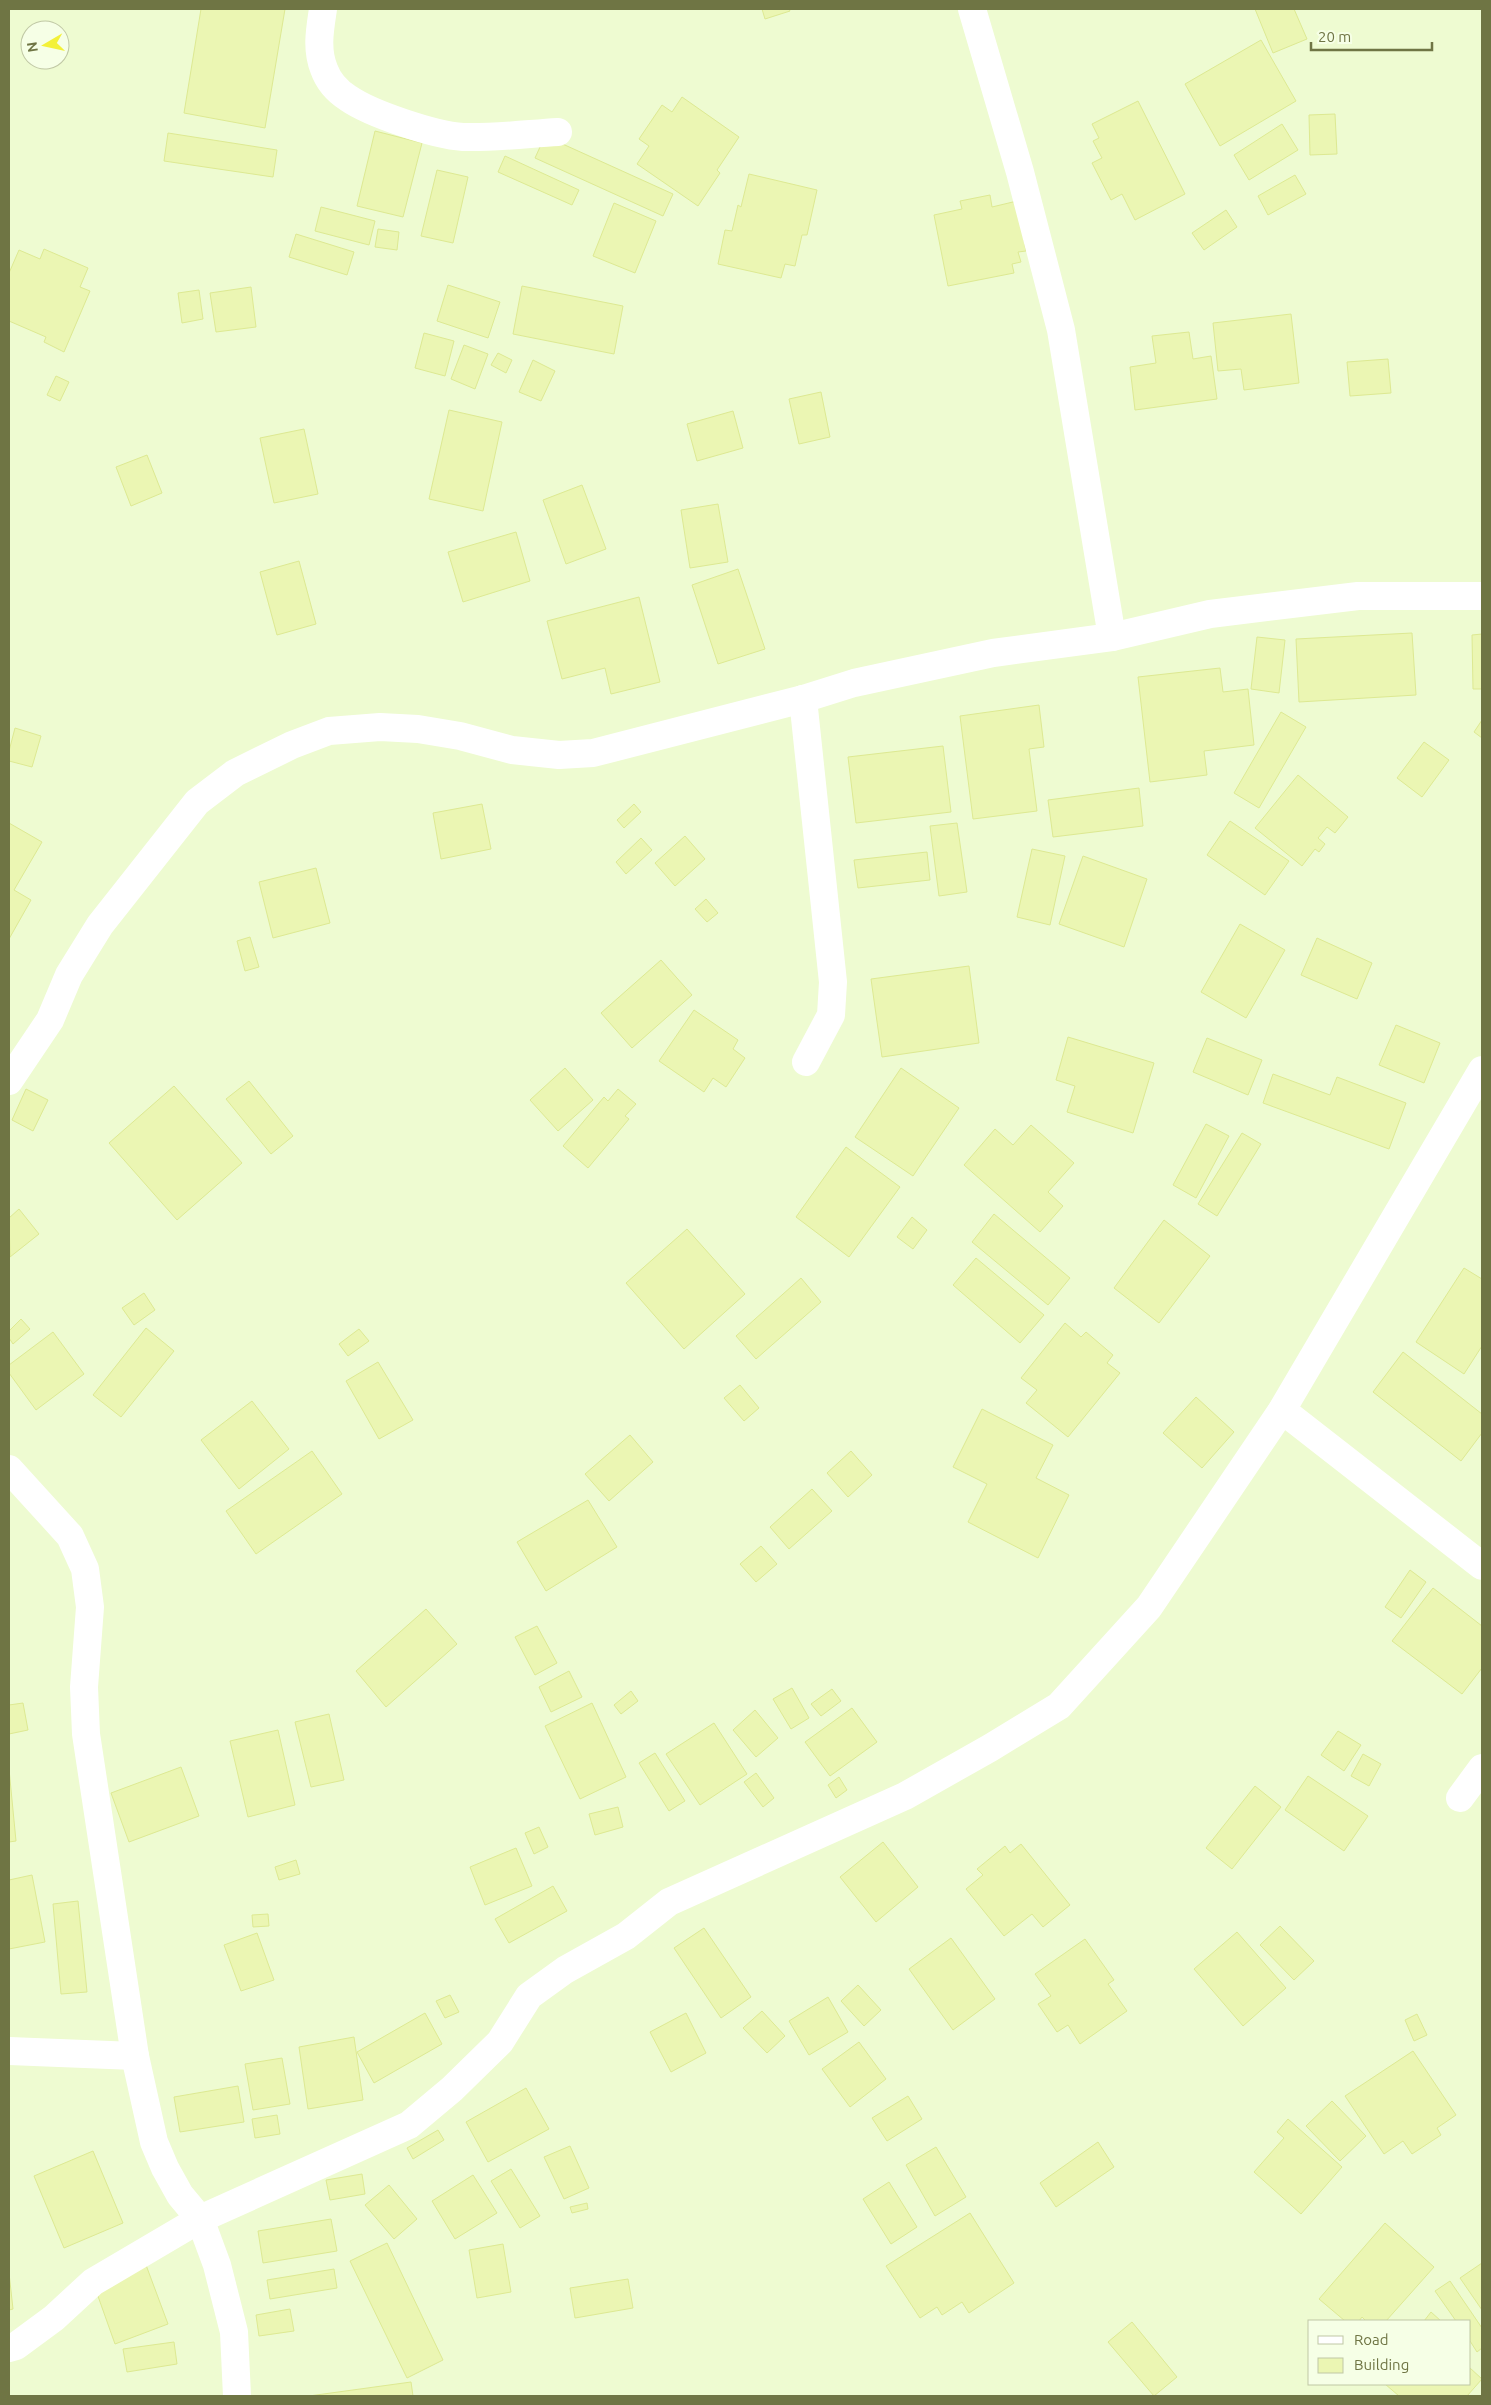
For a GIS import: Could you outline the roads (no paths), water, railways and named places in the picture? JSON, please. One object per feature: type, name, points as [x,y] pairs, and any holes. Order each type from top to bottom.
[{"type":"street","points":[[323,9],[319,36],[324,69],[334,87],[348,99],[409,124],[461,136],[487,137],[558,132]]},
{"type":"street","points":[[972,9],[1020,172],[1061,330],[1112,637]]},
{"type":"street","points":[[9,1081],[50,1020],[69,975],[100,925],[197,802],[235,773],[292,745],[329,731],[380,727],[418,729],[460,736],[512,750],[559,755],[593,753],[803,699],[854,683],[993,653],[1112,637],[1210,614],[1358,596],[1482,596]]},
{"type":"street","points":[[803,699],[833,982],[831,1015],[806,1062]]},
{"type":"street","points":[[9,2348],[16,2346],[54,2318],[93,2282],[200,2219],[409,2125],[452,2089],[500,2042],[529,1996],[565,1970],[626,1936],[669,1902],[905,1796],[990,1748],[1058,1706],[1149,1607],[1282,1410],[1481,1075]]},
{"type":"street","points":[[1282,1410],[1482,1566]]},
{"type":"street","points":[[9,1469],[70,1536],[85,1569],[89,1586],[90,1626],[84,1687],[86,1734],[134,2056],[154,2142],[165,2168],[180,2195],[200,2219],[217,2265],[232,2324],[237,2396]]},
{"type":"street","points":[[1460,1798],[1482,1768]]},
{"type":"street","points":[[9,2051],[134,2056]]}]
